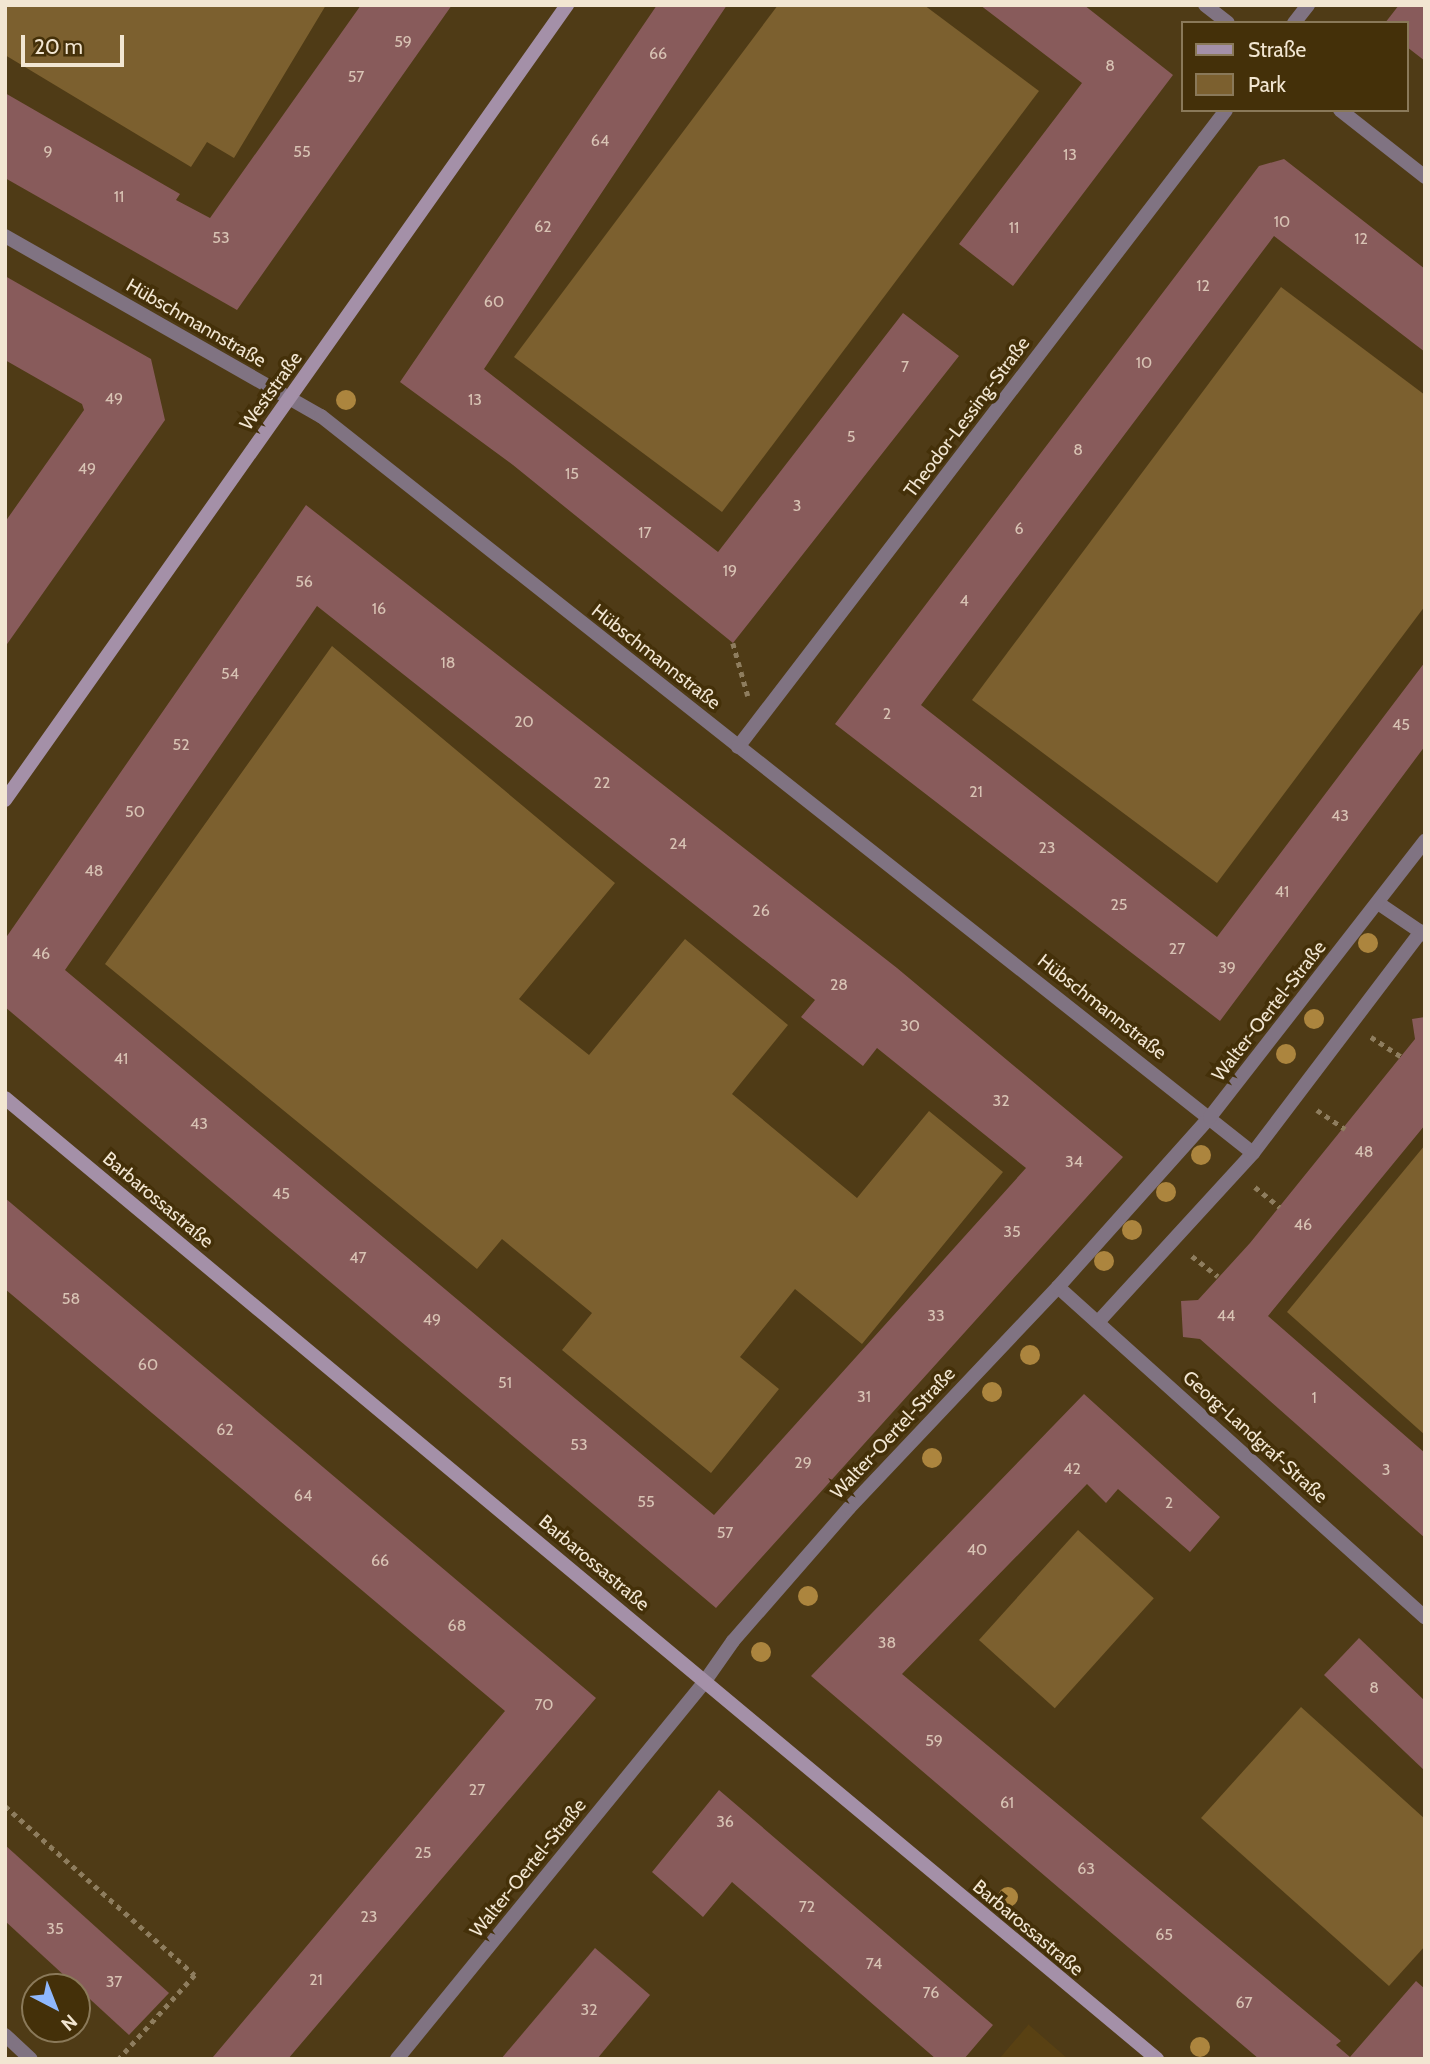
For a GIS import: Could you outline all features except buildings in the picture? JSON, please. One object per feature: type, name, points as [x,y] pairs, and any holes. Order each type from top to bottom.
[{"type":"street","name":"Weststraße","points":[[5,800],[567,5]]},
{"type":"street","points":[[1205,5],[1225,21]]},
{"type":"street","points":[[1296,21],[1308,5]]},
{"type":"street","name":"Theodor-Lessing-Straße","points":[[738,747],[1224,112]]},
{"type":"street","points":[[1343,112],[1425,177]]},
{"type":"street","name":"Hübschmannstraße","points":[[5,236],[290,396],[1253,1153]]},
{"type":"street","name":"Walter-Oertel-Straße","points":[[397,2059],[705,1681],[733,1641],[849,1507],[1058,1287],[1210,1117],[1425,841]]},
{"type":"street","points":[[1099,1321],[1253,1153],[1423,933],[1378,902]]},
{"type":"street","name":"Barbarossastraße","points":[[5,1098],[1157,2059]]},
{"type":"street","name":"Georg-Landgraf-Straße","points":[[1058,1287],[1099,1321],[1425,1617]]},
{"type":"street","points":[[5,2035],[31,2059]]},
{"type":"path","points":[[733,643],[749,697]]},
{"type":"path","points":[[1371,1037],[1402,1056]]},
{"type":"path","points":[[1316,1109],[1345,1129]]},
{"type":"path","points":[[1254,1186],[1280,1207]]},
{"type":"path","points":[[1191,1256],[1218,1276]]},
{"type":"path","points":[[5,1806],[195,1975],[119,2059]]},
{"type":"shaded area","points":[[1029,2025],[1068,2059],[999,2059]]},
{"type":"green space","points":[[5,5],[326,5],[234,158],[207,142],[191,167],[5,55]]},
{"type":"green space","points":[[778,5],[924,5],[1039,91],[722,512],[514,357]]},
{"type":"green space","points":[[1281,287],[1425,395],[1425,606],[1217,883],[972,700]]},
{"type":"green space","points":[[332,646],[615,883],[519,999],[589,1055],[685,939],[788,1025],[732,1094],[857,1198],[929,1111],[1003,1172],[862,1344],[795,1289],[740,1357],[779,1389],[711,1473],[562,1350],[592,1313],[502,1239],[477,1269],[105,964]]},
{"type":"green space","points":[[1425,1145],[1425,1435],[1287,1312]]},
{"type":"green space","points":[[1078,1530],[1154,1598],[1055,1708],[979,1640]]},
{"type":"green space","points":[[1301,1707],[1425,1819],[1425,1946],[1389,1986],[1201,1818]]}]
